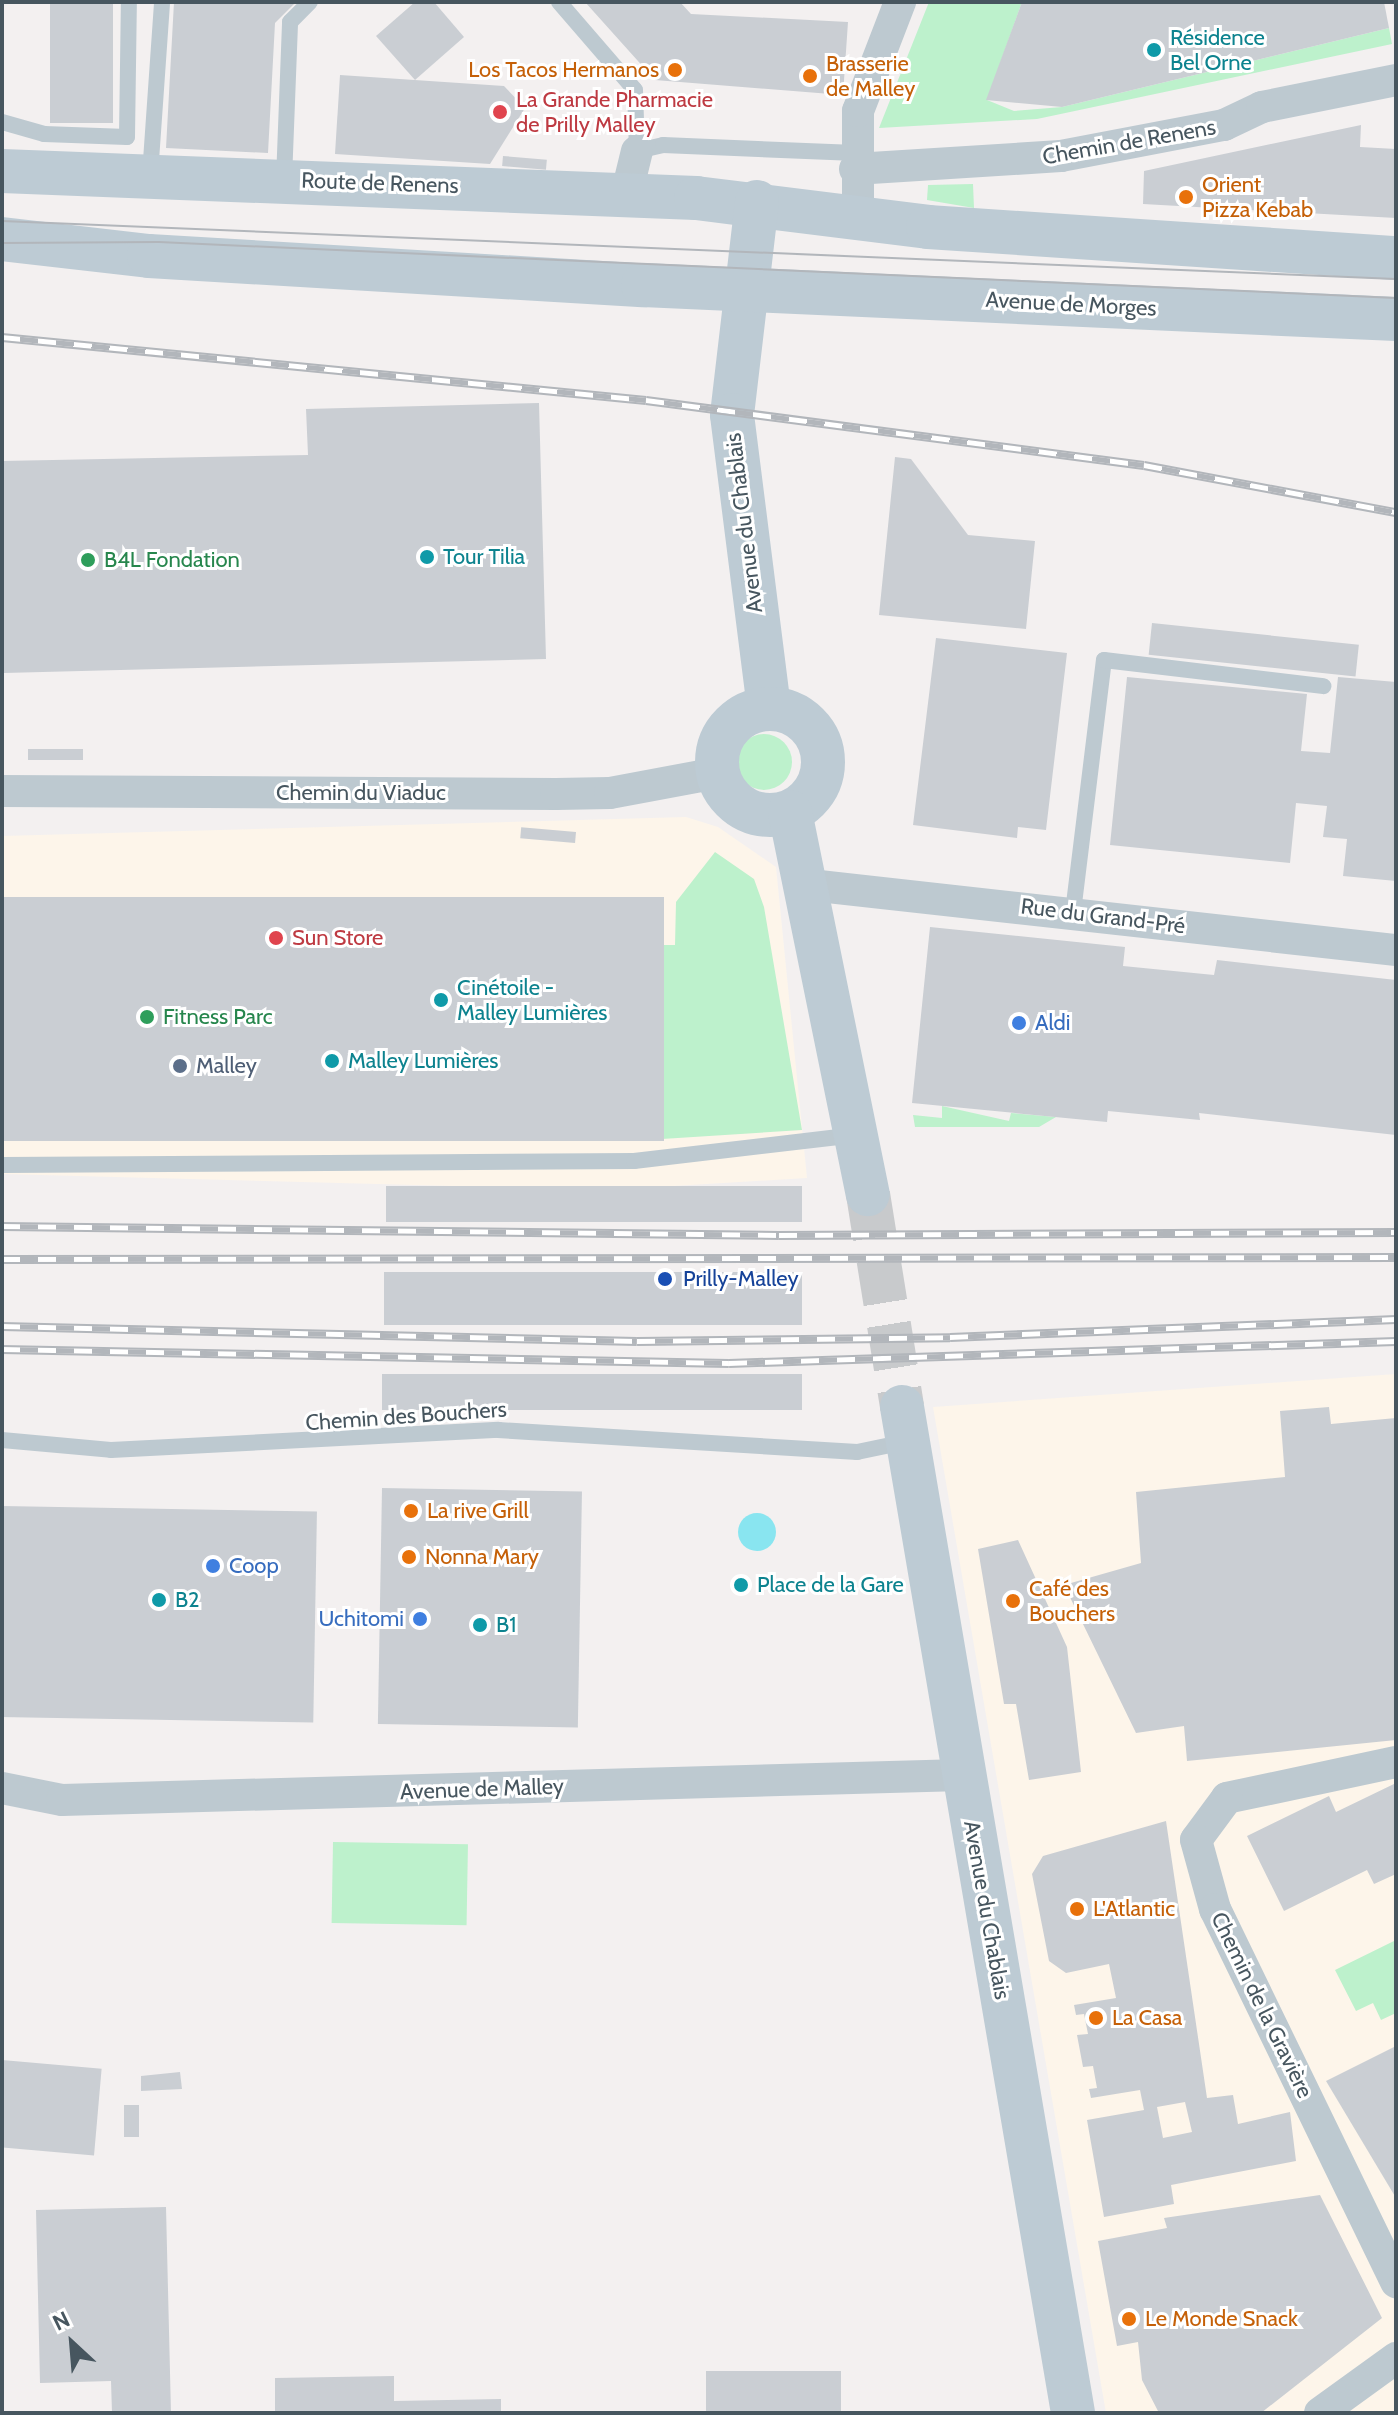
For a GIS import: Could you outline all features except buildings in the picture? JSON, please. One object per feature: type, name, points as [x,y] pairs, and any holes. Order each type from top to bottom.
[{"type":"main road","name":"Route de Renens","points":[[2,171],[284,180],[757,202]]},
{"type":"main road","points":[[757,202],[858,218],[1396,258]]},
{"type":"main road","name":"Avenue du Chablais","points":[[757,202],[732,415],[736,487],[769,709]]},
{"type":"main road","points":[[2,239],[149,256],[745,290]]},
{"type":"main road","name":"Avenue de Morges","points":[[745,290],[1396,319]]},
{"type":"main road","points":[[769,709],[802,719],[823,754],[816,790],[790,812],[743,809],[717,773],[728,728],[769,709]]},
{"type":"main road","points":[[790,812],[810,885],[868,1194]]},
{"type":"main road","name":"Avenue du Chablais","points":[[905,1424],[1073,2413]]},
{"type":"street","points":[[858,218],[855,161],[858,111],[900,2]]},
{"type":"street","name":"Chemin de Renens","points":[[855,161],[1061,156],[1224,125],[1262,107],[1396,80]]},
{"type":"street","points":[[626,196],[637,151]]},
{"type":"street","name":"Chemin du Viaduc","points":[[2,791],[583,794],[717,773]]},
{"type":"street","name":"Rue du Grand-Pré","points":[[810,885],[1396,950]]},
{"type":"street","name":"Chemin de la Gravière","points":[[1396,1762],[1227,1798],[1196,1840],[1215,1909],[1396,2282]]},
{"type":"street","name":"Avenue de Malley","points":[[2,1788],[62,1800],[963,1775]]},
{"type":"street","points":[[1320,2413],[1396,2358]]},
{"type":"lane","points":[[2,122],[44,134],[127,137],[129,2]]},
{"type":"lane","points":[[150,176],[162,2]]},
{"type":"lane","points":[[284,180],[290,22],[310,2]]},
{"type":"lane","points":[[559,2],[635,90],[637,151]]},
{"type":"lane","name":"Chemin de Renens","points":[[637,151],[663,145],[855,161]]},
{"type":"lane","points":[[1073,912],[1104,660],[1323,686]]},
{"type":"lane","points":[[2,1165],[634,1161],[858,1135]]},
{"type":"lane","name":"Chemin des Bouchers","points":[[2,1440],[111,1450],[498,1430],[857,1452],[905,1424]]},
{"type":"shaded area","points":[[686,817],[718,827],[776,867],[807,1178],[608,1190],[2,1174],[2,836]]},
{"type":"shaded area","points":[[1396,1374],[1396,2413],[1106,2413],[933,1407]]},
{"type":"green space","points":[[929,2],[1022,2],[987,100],[1014,111],[1062,107],[1389,28],[1392,44],[1037,119],[879,128]]},
{"type":"green space","points":[[973,184],[974,208],[927,200],[928,185]]},
{"type":"green space","points":[[764,734],[784,742],[792,762],[784,782],[764,790],[744,782],[736,762],[744,742]]},
{"type":"green space","points":[[715,852],[754,879],[764,907],[802,1130],[662,1139],[663,945],[675,945],[676,902]]},
{"type":"green space","points":[[942,1106],[1009,1121],[1011,1113],[1056,1117],[1039,1127],[915,1127],[913,1115],[942,1118]]},
{"type":"green space","points":[[333,1842],[468,1844],[467,1925],[332,1923]]},
{"type":"green space","points":[[1396,1940],[1396,2013],[1381,2020],[1373,2003],[1356,2011],[1335,1970]]},
{"type":"water","points":[[757,1513],[770,1519],[776,1532],[770,1545],[757,1551],[744,1545],[738,1532],[744,1519]]},
{"type":"tunnel","points":[[868,1194],[902,1407]]},
{"type":"tram line","points":[[2,221],[1396,279]]},
{"type":"tram line","points":[[2,243],[159,242],[1396,298]]},
{"type":"railway","points":[[2,337],[646,400],[1144,465],[1396,512]]},
{"type":"railway","points":[[2,1226],[779,1235],[1396,1232]]},
{"type":"railway","points":[[2,1259],[1396,1257]]},
{"type":"railway","points":[[2,1326],[637,1341],[950,1337],[1396,1319]]},
{"type":"railway","points":[[2,1349],[729,1363],[1396,1341]]},
{"type":"place","name":"Résidence Bel Orne","points":[[1154,50]]},
{"type":"place","name":"Los Tacos Hermanos","points":[[675,70]]},
{"type":"place","name":"Brasserie de Malley","points":[[810,76]]},
{"type":"place","name":"La Grande Pharmacie de Prilly Malley","points":[[500,112]]},
{"type":"place","name":"Orient Pizza Kebab","points":[[1186,197]]},
{"type":"place","name":"Tour Tilia","points":[[427,557]]},
{"type":"place","name":"B4L Fondation","points":[[88,560]]},
{"type":"place","name":"Sun Store","points":[[276,938]]},
{"type":"place","name":"Cinétoile - Malley Lumières","points":[[441,1000]]},
{"type":"place","name":"Fitness Parc","points":[[147,1017]]},
{"type":"place","name":"Aldi","points":[[1019,1023]]},
{"type":"place","name":"Malley Lumières","points":[[332,1061]]},
{"type":"place","name":"Malley","points":[[180,1066]]},
{"type":"place","name":"Prilly-Malley","points":[[665,1279]]},
{"type":"place","name":"La rive Grill","points":[[411,1511]]},
{"type":"place","name":"Nonna Mary","points":[[409,1557]]},
{"type":"place","name":"Coop","points":[[213,1566]]},
{"type":"place","name":"Place de la Gare","points":[[741,1585]]},
{"type":"place","name":"B2","points":[[159,1600]]},
{"type":"place","name":"Café des Bouchers","points":[[1013,1601]]},
{"type":"place","name":"Uchitomi","points":[[420,1619]]},
{"type":"place","name":"B1","points":[[480,1625]]},
{"type":"place","name":"L'Atlantic","points":[[1077,1909]]},
{"type":"place","name":"La Casa","points":[[1096,2018]]},
{"type":"place","name":"Le Monde Snack","points":[[1129,2319]]}]
